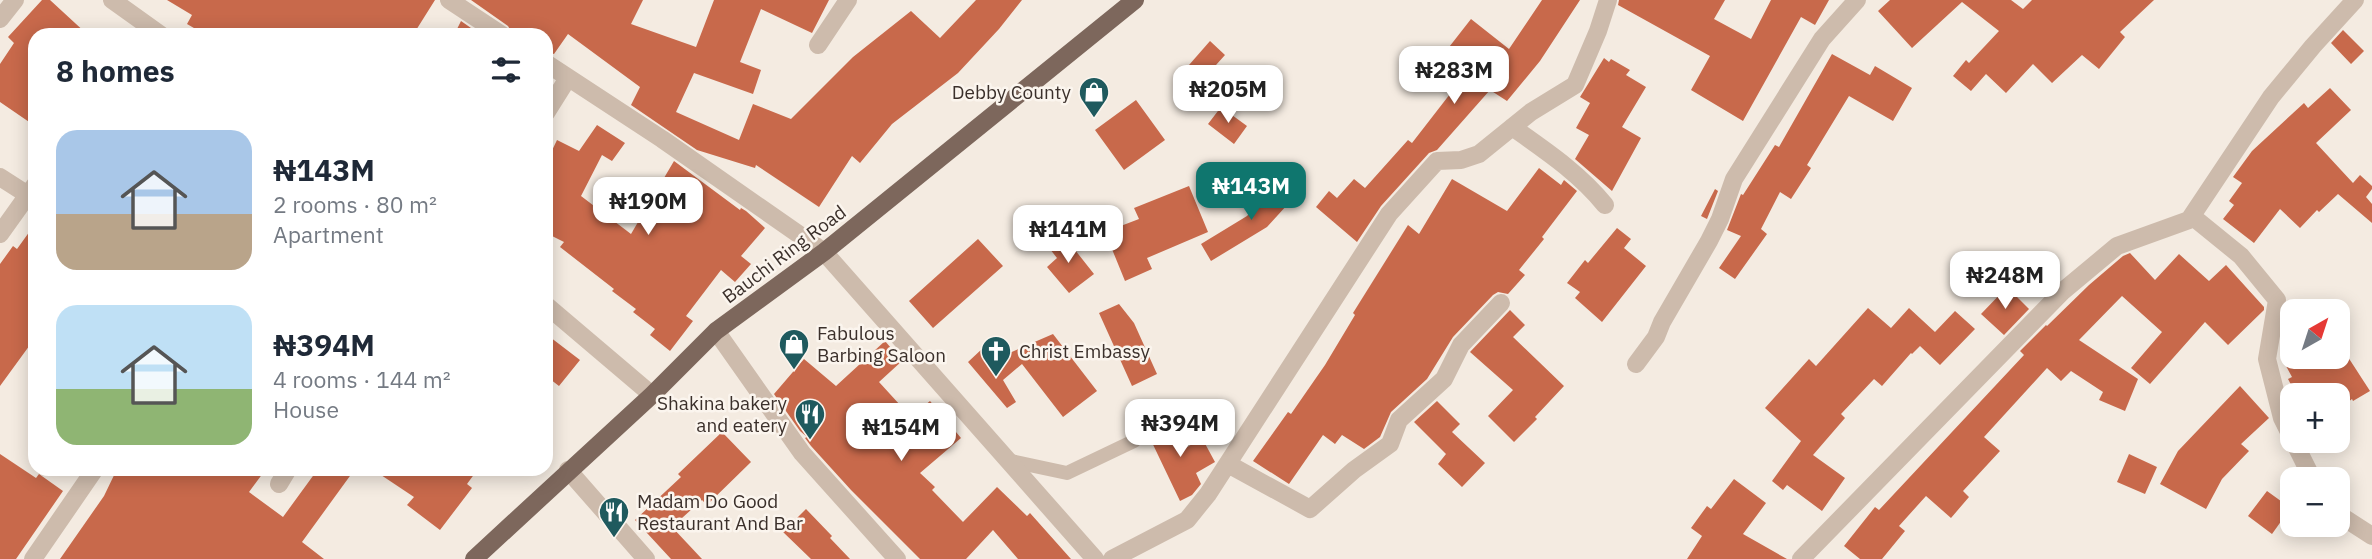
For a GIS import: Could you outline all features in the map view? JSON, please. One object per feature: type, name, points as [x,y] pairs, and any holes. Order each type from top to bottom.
[{"type":"main road","name":"Bauchi Ring Road","points":[[474,559],[652,395],[716,331],[824,251],[1135,0]]},
{"type":"street","points":[[0,19],[15,0]]},
{"type":"street","points":[[112,0],[146,28]]},
{"type":"street","points":[[449,0],[491,28]]},
{"type":"street","points":[[818,45],[848,0]]},
{"type":"street","points":[[1112,559],[1187,520],[1228,464],[1390,214],[1437,161],[1461,160],[1479,154],[1531,112],[1575,85],[1608,0]]},
{"type":"street","points":[[1636,364],[1656,337],[1709,241],[1734,179],[1822,39],[1857,0]]},
{"type":"street","points":[[2189,220],[2271,97],[2356,0]]},
{"type":"street","points":[[553,68],[824,251],[1095,559]]},
{"type":"street","points":[[553,102],[568,78]]},
{"type":"street","points":[[1512,127],[1562,162],[1593,190],[1605,205]]},
{"type":"street","points":[[0,177],[28,189]]},
{"type":"street","points":[[0,234],[28,194]]},
{"type":"street","points":[[1801,559],[2063,291],[2117,246],[2193,217],[2241,256],[2277,300],[2267,359],[2282,418],[2306,467]]},
{"type":"street","points":[[1228,464],[1310,509],[1354,470],[1390,444],[1399,420],[1444,379],[1461,345],[1501,303]]},
{"type":"street","points":[[553,310],[652,395]]},
{"type":"street","points":[[716,331],[802,453],[897,559]]},
{"type":"street","points":[[568,470],[646,559]]},
{"type":"street","points":[[33,559],[90,476]]},
{"type":"street","points":[[2350,522],[2372,536]]},
{"type":"lane","points":[[1011,461],[1067,473],[1134,441]]},
{"type":"building","points":[[42,0],[50,0],[80,28],[28,28],[28,121],[0,102],[0,64],[14,43],[8,37]]},
{"type":"building","points":[[167,0],[435,0],[417,28],[194,28],[187,24],[192,15]]},
{"type":"building","points":[[471,0],[643,0],[631,24],[696,47],[714,0],[829,0],[812,33],[761,9],[740,62],[761,70],[753,94],[694,73],[676,112],[739,140],[753,104],[791,119],[853,57],[911,11],[940,38],[976,0],[1022,0],[958,73],[892,124],[860,163],[852,156],[819,207],[756,165],[755,168],[697,150],[631,105],[640,87],[568,34],[554,54],[553,28],[508,26]]},
{"type":"building","points":[[1542,0],[1580,0],[1540,61],[1507,101],[1490,90],[1437,150],[1429,153],[1381,206],[1357,242],[1316,207],[1329,191],[1337,198],[1354,179],[1365,188],[1408,140],[1412,143],[1450,94],[1436,82],[1455,58],[1446,51],[1471,19],[1509,49]]},
{"type":"building","points":[[1619,0],[1725,0],[1714,19],[1751,39],[1771,0],[1829,0],[1815,25],[1801,17],[1743,121],[1691,90],[1710,56],[1618,5]]},
{"type":"building","points":[[1890,0],[2011,0],[2023,9],[2032,0],[2154,0],[2120,32],[2125,37],[2099,69],[2082,55],[2052,83],[2033,64],[2006,93],[1986,74],[1971,91],[1953,76],[1966,60],[1969,63],[1999,31],[1962,2],[1912,48],[1878,11]]},
{"type":"building","points":[[461,21],[471,28],[458,28]]},
{"type":"building","points":[[2343,30],[2364,51],[2351,64],[2331,43]]},
{"type":"building","points":[[1210,41],[1225,55],[1189,95],[1175,81]]},
{"type":"building","points":[[1832,54],[1870,75],[1875,66],[1912,88],[1893,121],[1849,96],[1807,165],[1811,168],[1791,199],[1780,192],[1761,229],[1767,234],[1735,279],[1719,268],[1741,236],[1727,230],[1741,194],[1743,195],[1775,145],[1779,147]]},
{"type":"building","points":[[1604,58],[1630,70],[1626,75],[1646,87],[1622,127],[1641,138],[1612,191],[1575,159],[1589,135],[1576,128],[1590,103],[1580,97]]},
{"type":"building","points":[[2330,88],[2351,110],[2316,143],[2353,183],[2360,175],[2372,186],[2366,197],[2372,204],[2372,223],[2338,194],[2300,228],[2280,209],[2254,243],[2223,219],[2234,205],[2229,201],[2242,183],[2233,177],[2252,151],[2304,103],[2308,108]]},
{"type":"building","points":[[1136,100],[1165,140],[1124,170],[1095,130]]},
{"type":"building","points":[[1221,107],[1247,126],[1234,144],[1208,124]]},
{"type":"building","points":[[597,125],[625,143],[612,161],[602,155],[581,196],[631,234],[674,161],[740,210],[741,208],[746,211],[765,228],[741,256],[751,264],[735,282],[721,270],[686,316],[693,321],[670,351],[650,335],[655,329],[633,312],[636,309],[560,247],[564,242],[553,236],[553,148],[557,140],[579,151]]},
{"type":"building","points":[[1539,168],[1561,185],[1564,180],[1577,191],[1519,270],[1525,275],[1508,294],[1498,292],[1493,295],[1453,337],[1427,379],[1391,412],[1380,437],[1364,449],[1342,435],[1335,444],[1323,435],[1289,484],[1253,461],[1288,412],[1291,414],[1325,365],[1355,315],[1353,313],[1408,225],[1419,234],[1452,179],[1507,211]]},
{"type":"building","points":[[1281,179],[1297,194],[1267,227],[1211,261],[1201,244],[1247,216]]},
{"type":"building","points":[[1189,186],[1208,232],[1147,258],[1152,269],[1125,281],[1105,232],[1139,219],[1134,208]]},
{"type":"building","points":[[1715,189],[1718,191],[1707,219],[1701,216]]},
{"type":"building","points":[[1617,228],[1631,239],[1624,248],[1646,266],[1602,322],[1575,298],[1580,292],[1567,283],[1585,260],[1588,263]]},
{"type":"building","points":[[28,234],[28,348],[0,386],[0,264],[13,246],[17,249]]},
{"type":"building","points":[[1064,236],[1094,274],[1069,293],[1047,267],[1057,258],[1046,244]]},
{"type":"building","points":[[978,239],[1003,266],[933,328],[909,301]]},
{"type":"building","points":[[2130,253],[2155,280],[2179,254],[2209,281],[2226,265],[2264,310],[2228,345],[2205,322],[2150,384],[2131,368],[2162,332],[2122,296],[2079,340],[2138,379],[2125,411],[2099,400],[2103,392],[2071,371],[2061,381],[2047,368],[1984,437],[2000,451],[1963,491],[1969,497],[1951,518],[1926,496],[1899,526],[1905,531],[1882,559],[1860,559],[1844,546],[1875,507],[1879,510],[2024,355],[2020,351],[2089,285]]},
{"type":"building","points":[[2007,287],[2029,309],[2004,335],[1981,314]]},
{"type":"building","points":[[1119,304],[1134,323],[1157,374],[1132,386],[1099,313]]},
{"type":"building","points":[[1868,308],[1891,328],[1909,308],[1935,332],[1955,311],[1975,329],[1940,365],[1920,346],[1882,386],[1874,379],[1841,414],[1845,418],[1813,455],[1845,478],[1822,511],[1787,485],[1783,490],[1772,481],[1801,441],[1765,408],[1809,359],[1816,366]]},
{"type":"building","points":[[1510,310],[1525,325],[1513,337],[1564,386],[1514,442],[1488,416],[1513,390],[1470,352]]},
{"type":"building","points":[[1053,334],[1097,391],[1063,417],[1022,364],[1003,380],[1016,402],[1007,408],[968,362],[983,348],[991,361]]},
{"type":"building","points":[[553,339],[580,360],[559,386],[553,381]]},
{"type":"building","points":[[885,341],[902,361],[879,382],[911,417],[930,401],[961,438],[920,473],[935,487],[932,490],[963,522],[997,487],[1027,516],[1030,513],[1071,559],[1018,559],[993,530],[966,559],[920,559],[811,446],[774,394],[804,359],[836,386]]},
{"type":"building","points":[[2350,360],[2370,391],[2350,401],[2350,383],[2290,383],[2288,379],[2292,377],[2288,369],[2350,369]]},
{"type":"building","points":[[2240,386],[2269,418],[2241,444],[2249,451],[2222,479],[2206,509],[2160,484],[2178,451]]},
{"type":"building","points":[[1437,401],[1460,424],[1452,432],[1485,463],[1462,487],[1438,464],[1446,454],[1414,422]]},
{"type":"building","points":[[1171,421],[1184,449],[1202,438],[1215,462],[1196,473],[1201,484],[1192,495],[1180,501],[1147,432]]},
{"type":"building","points":[[722,432],[751,462],[707,505],[702,500],[672,527],[702,559],[671,559],[635,520],[681,477],[678,474]]},
{"type":"building","points":[[0,454],[28,473],[28,476],[42,476],[63,491],[16,559],[0,559]]},
{"type":"building","points":[[2129,454],[2157,467],[2145,494],[2117,482]]},
{"type":"building","points":[[114,476],[261,476],[249,492],[283,517],[313,476],[350,476],[302,542],[324,559],[60,559],[104,496]]},
{"type":"building","points":[[382,476],[473,476],[467,484],[472,488],[440,530],[407,505],[414,497]]},
{"type":"building","points":[[1734,479],[1766,503],[1743,534],[1787,559],[1687,559],[1702,536],[1691,528],[1707,506],[1711,509]]},
{"type":"building","points":[[2267,491],[2280,500],[2280,523],[2272,534],[2248,516]]},
{"type":"building","points":[[806,509],[850,559],[811,559],[783,532]]},
{"type":"place","name":"Debby County","points":[[1094,119]]},
{"type":"place","name":"Fabulous Barbing Saloon","points":[[794,371]]},
{"type":"place","name":"Christ Embassy","points":[[996,378]]},
{"type":"place","name":"Shakina bakery and eatery","points":[[810,441]]},
{"type":"place","name":"Madam Do Good Restaurant And Bar","points":[[614,539]]}]
